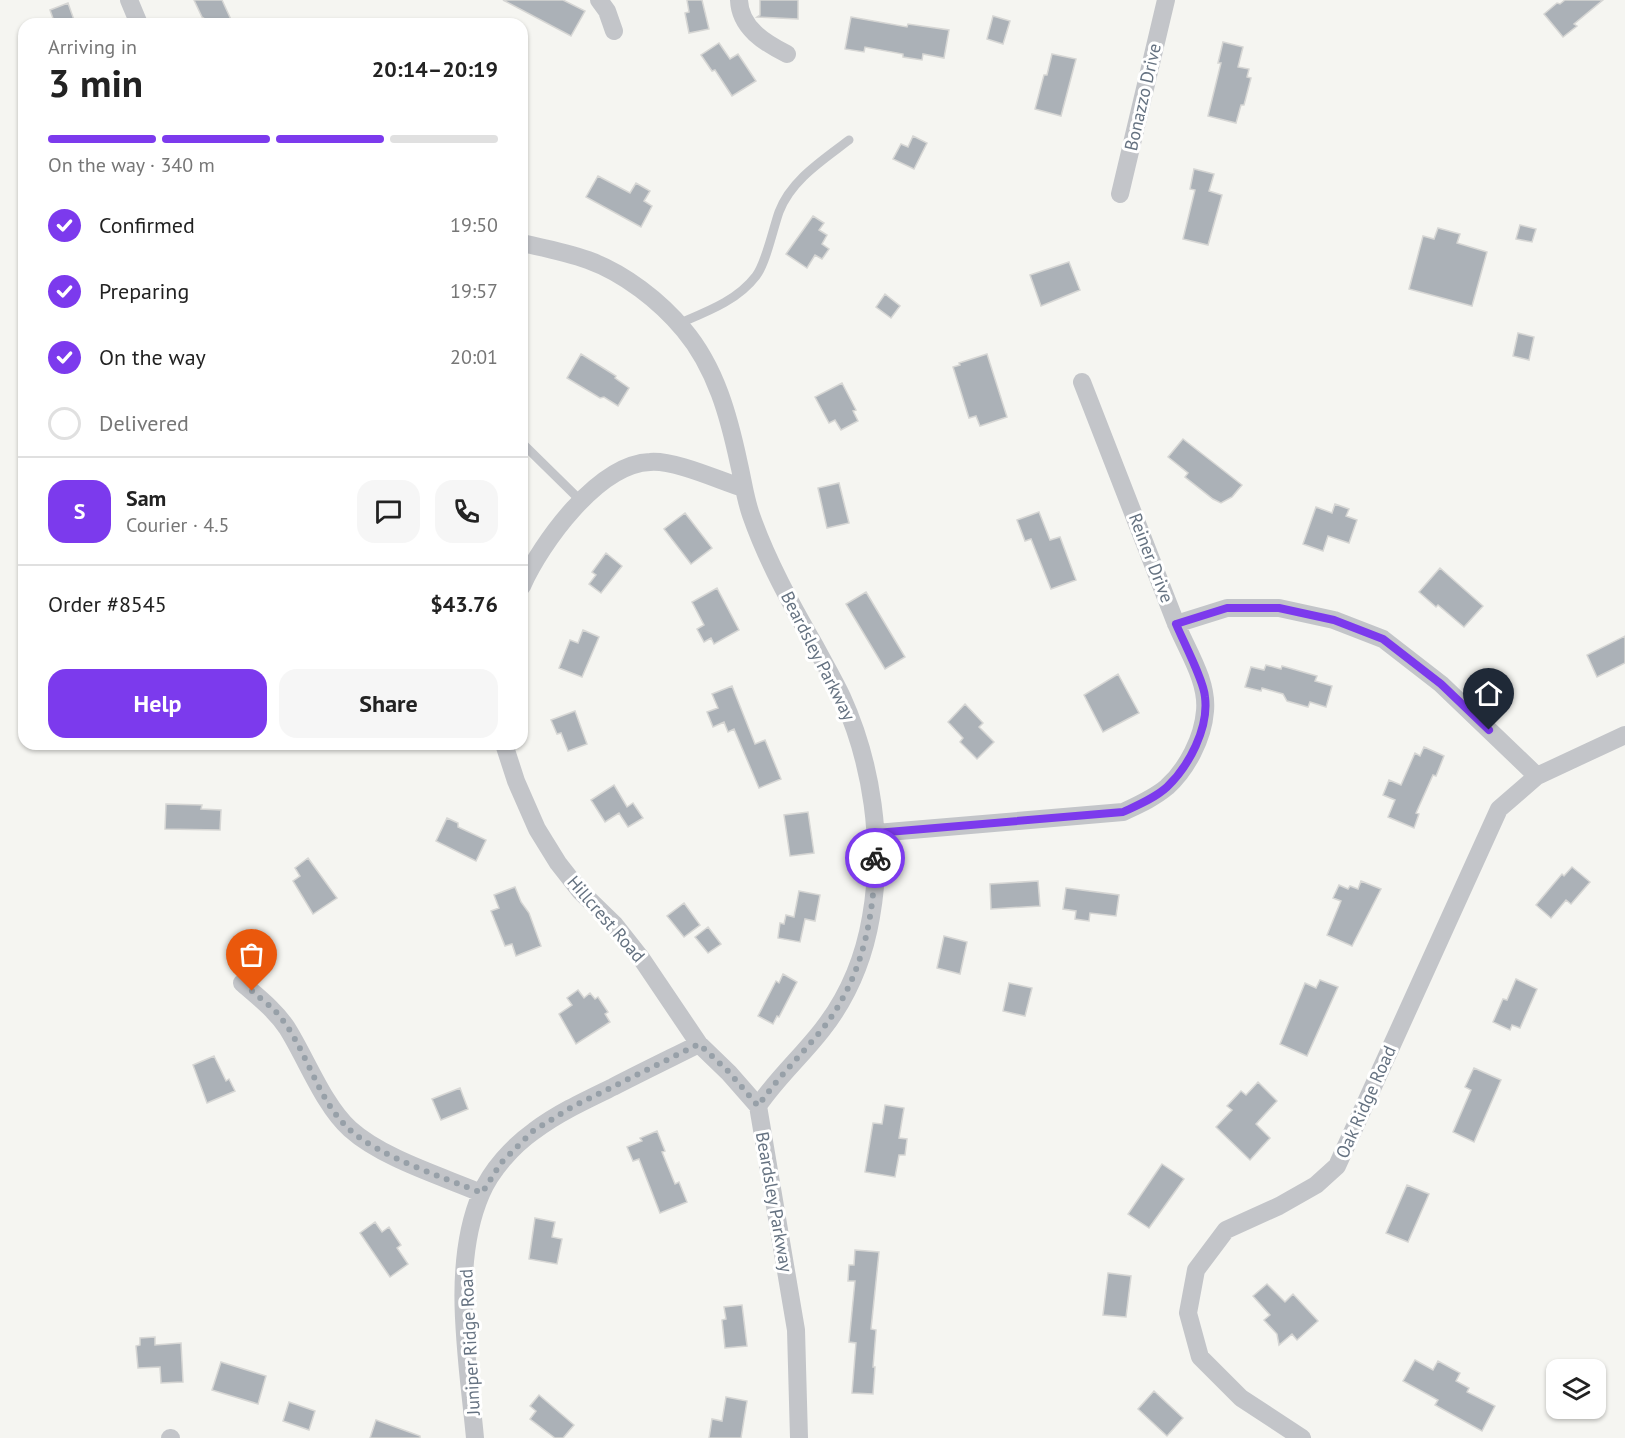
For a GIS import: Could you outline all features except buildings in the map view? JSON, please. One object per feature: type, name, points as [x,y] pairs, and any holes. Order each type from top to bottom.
[{"type":"street","points":[[129,0],[136,18]]},
{"type":"street","points":[[599,0],[607,11],[614,31]]},
{"type":"street","points":[[739,0],[739,8],[751,30],[766,43],[787,54]]},
{"type":"street","name":"Bonazzo Drive","points":[[1120,194],[1166,0]]},
{"type":"street","name":"Beardsley Parkway","points":[[528,245],[590,261],[622,278],[669,313],[702,355],[713,376],[727,416],[743,488],[759,537],[787,596],[841,695],[864,759],[876,833],[875,882],[866,944],[853,980],[839,1005],[822,1030],[777,1079],[758,1106],[796,1330],[799,1438]]},
{"type":"street","name":"Reiner Drive","points":[[876,833],[1103,816],[1123,812],[1149,800],[1167,787],[1186,764],[1199,738],[1205,714],[1206,695],[1082,382]]},
{"type":"street","points":[[528,572],[547,540],[581,501],[618,471],[647,462],[662,462],[743,488]]},
{"type":"street","points":[[1176,624],[1227,608],[1279,608],[1334,620],[1383,639],[1441,684],[1537,776]]},
{"type":"street","name":"Oak Ridge Road","points":[[1302,1438],[1241,1398],[1200,1357],[1188,1313],[1196,1270],[1226,1230],[1279,1206],[1316,1185],[1337,1166],[1498,809],[1537,776],[1625,735]]},
{"type":"street","name":"Hillcrest Road","points":[[506,750],[516,781],[537,829],[558,863],[580,891],[621,933],[699,1044],[729,1072],[758,1106]]},
{"type":"street","points":[[242,983],[276,1013],[329,1103],[348,1128],[366,1142],[387,1153],[482,1193]]},
{"type":"street","name":"Juniper Ridge Road","points":[[475,1438],[466,1337],[464,1282],[469,1233],[482,1193],[501,1163],[533,1131],[572,1107],[699,1044]]},
{"type":"lane","points":[[678,324],[723,304],[757,276],[781,209],[799,181],[849,141]]},
{"type":"lane","points":[[528,448],[581,501]]},
{"type":"way so far","points":[[252,991],[276,1013],[288,1030],[329,1103],[348,1128],[366,1142],[387,1153],[482,1193],[501,1163],[533,1131],[572,1107],[699,1044],[729,1072],[758,1106],[777,1079],[822,1030],[853,980],[866,944],[872,915],[875,858]]},
{"type":"route","points":[[875,858],[876,833],[1103,816],[1123,812],[1149,800],[1167,787],[1186,764],[1199,738],[1205,714],[1206,695],[1176,624],[1227,608],[1279,608],[1334,620],[1383,639],[1441,684],[1489,730]]}]
